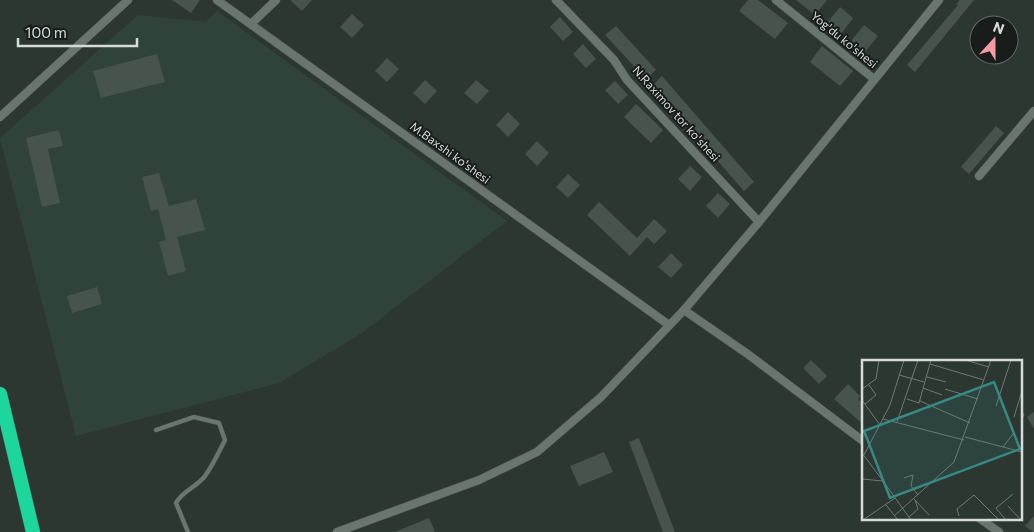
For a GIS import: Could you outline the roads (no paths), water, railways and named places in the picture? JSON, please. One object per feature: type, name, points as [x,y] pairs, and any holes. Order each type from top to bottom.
[{"type":"highway","points":[[0,394],[33,532]]},
{"type":"street","points":[[0,117],[127,0]]},
{"type":"street","name":"M.Baxshi ko'shesi","points":[[217,0],[668,325]]},
{"type":"street","points":[[251,24],[276,0]]},
{"type":"street","name":"N.Raximov tor ko'shesi","points":[[556,0],[614,60],[627,80],[759,222]]},
{"type":"street","name":"Yog'du ko'shesi","points":[[776,0],[874,79]]},
{"type":"street","points":[[338,532],[479,480],[537,452],[601,397],[684,310],[759,222],[939,0]]},
{"type":"street","points":[[979,176],[1034,110]]},
{"type":"street","points":[[684,310],[749,355],[862,440]]},
{"type":"street","points":[[982,520],[999,532]]},
{"type":"lane","points":[[156,430],[194,417],[219,423],[223,433],[225,440],[205,477],[179,496],[176,503],[188,532]]}]
